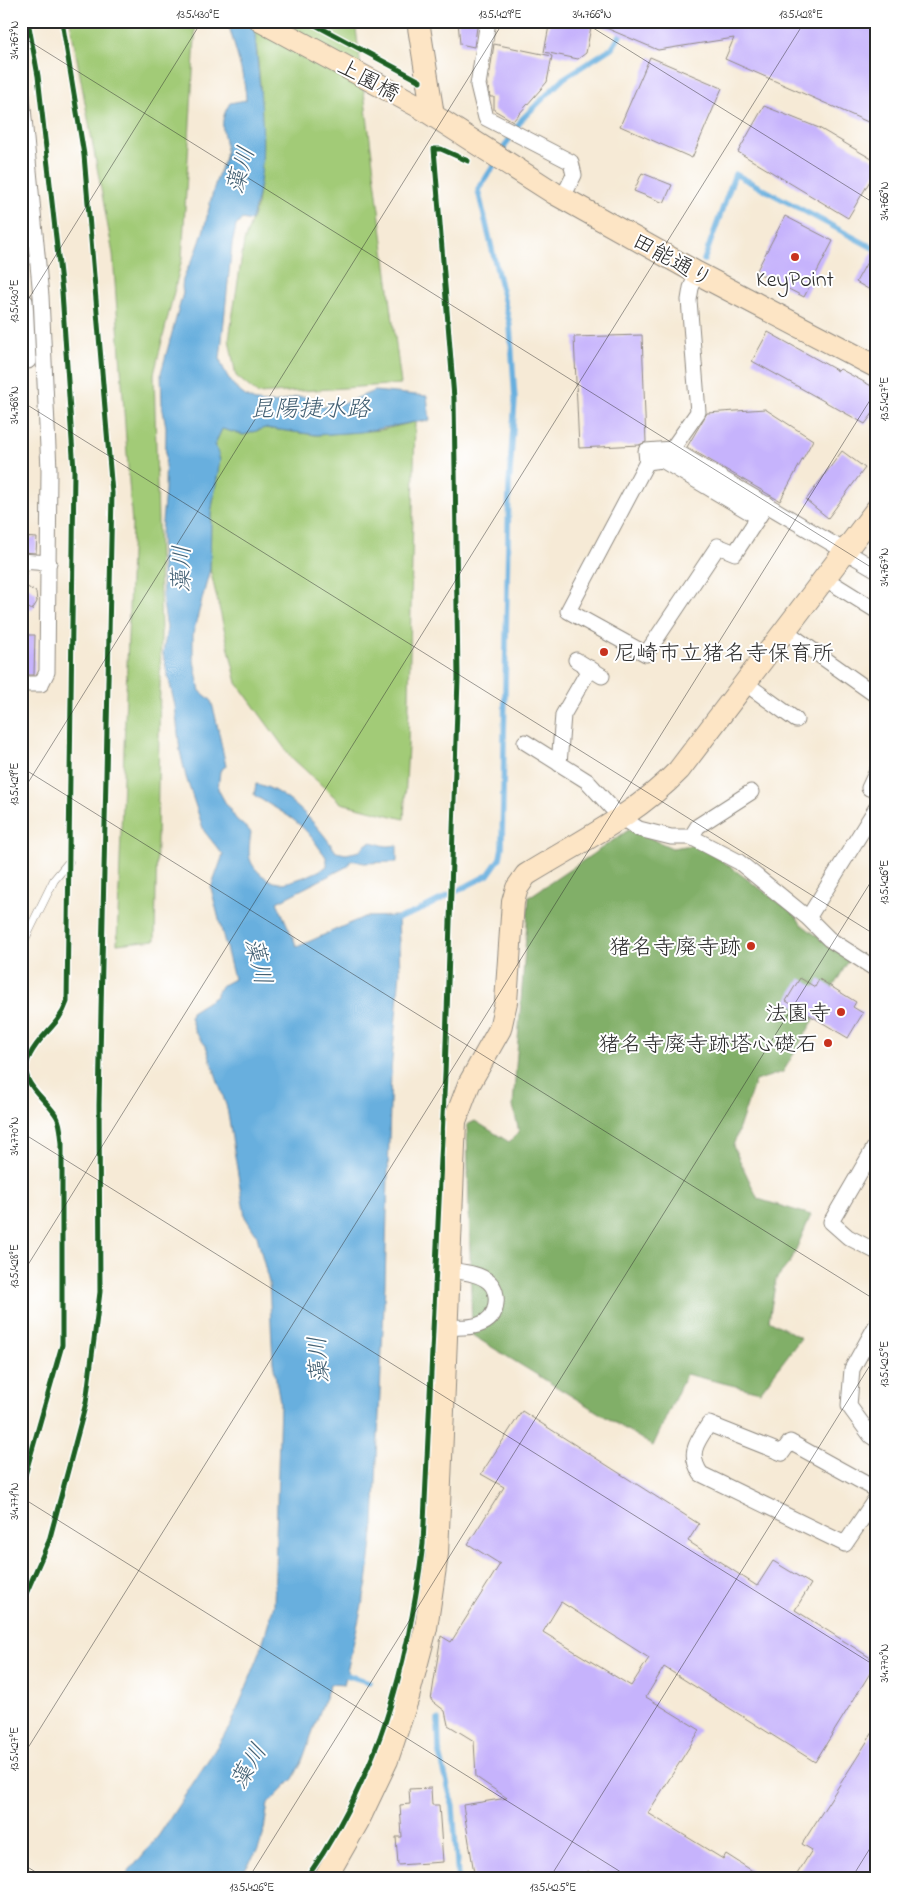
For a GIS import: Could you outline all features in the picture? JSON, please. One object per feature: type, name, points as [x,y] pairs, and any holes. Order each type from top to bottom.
[{"type":"street","name":"上園橋","points":[[261,21],[426,111],[473,142]]},
{"type":"street","points":[[418,21],[426,111]]},
{"type":"street","points":[[488,21],[478,85],[486,118],[571,162],[574,175],[563,197]]},
{"type":"street","points":[[21,87],[41,296],[49,470],[47,672],[42,684],[21,684]]},
{"type":"street","name":"田能通り","points":[[473,142],[563,197],[697,273],[877,367]]},
{"type":"street","points":[[672,449],[698,412],[689,300],[690,288],[697,273]]},
{"type":"street","points":[[28,361],[23,301],[41,296]]},
{"type":"street","points":[[767,504],[735,552],[718,546],[646,654],[568,611],[647,462],[646,451],[672,449],[767,504],[846,550],[877,570]]},
{"type":"street","points":[[647,462],[662,460],[758,517]]},
{"type":"street","points":[[325,1879],[358,1821],[387,1760],[408,1697],[426,1628],[437,1554],[455,1121],[468,1084],[500,1029],[506,1002],[513,902],[517,888],[526,874],[620,817],[664,786],[679,770],[877,509]]},
{"type":"street","points":[[21,561],[49,563]]},
{"type":"street","points":[[824,578],[877,611]]},
{"type":"street","points":[[784,630],[877,696]]},
{"type":"street","points":[[560,764],[563,715],[596,672],[576,660]]},
{"type":"street","points":[[745,683],[796,720]]},
{"type":"street","points":[[525,742],[587,781],[620,817],[638,829],[671,837],[691,837],[739,862],[808,918],[828,939],[877,970]]},
{"type":"street","points":[[877,771],[869,788],[877,791]]},
{"type":"street","points":[[691,837],[698,826],[751,792]]},
{"type":"street","points":[[808,918],[877,807]]},
{"type":"street","points":[[877,1143],[831,1222],[848,1237],[877,1252]]},
{"type":"street","points":[[446,1327],[469,1328],[488,1321],[496,1309],[497,1295],[490,1282],[476,1275],[448,1270]]},
{"type":"street","points":[[877,1324],[852,1369],[849,1406],[871,1436],[877,1440]]},
{"type":"street","points":[[877,1490],[790,1442],[782,1452],[709,1424],[695,1446],[693,1463],[700,1474],[846,1544],[877,1497]]},
{"type":"lane","points":[[21,947],[54,880],[69,862]]},
{"type":"green space","points":[[70,21],[196,21],[182,259],[154,374],[161,634],[155,940],[117,944],[132,525],[113,254]]},
{"type":"green space","points":[[254,21],[355,21],[401,384],[258,394],[236,376],[229,339],[244,242],[257,205],[262,160],[260,84]]},
{"type":"green space","points":[[415,422],[408,746],[404,819],[341,803],[291,757],[237,683],[210,569],[211,514],[220,460],[215,444],[222,429],[244,435],[265,428],[316,435],[381,430]]},
{"type":"green space","points":[[630,829],[672,848],[699,844],[795,914],[801,924],[849,960],[783,1072],[755,1081],[733,1146],[758,1199],[811,1215],[791,1261],[776,1279],[769,1320],[801,1338],[760,1392],[686,1374],[653,1446],[472,1335],[467,1125],[475,1121],[509,1142],[519,1132],[513,1106],[529,897]]},
{"type":"water","points":[[228,21],[254,21],[261,96],[263,147],[258,197],[251,221],[242,219],[236,226],[232,244],[220,359],[227,376],[238,390],[253,400],[262,403],[280,402],[303,396],[323,407],[347,402],[374,391],[427,396],[430,421],[361,432],[316,435],[265,428],[244,435],[222,429],[215,444],[220,460],[211,514],[210,569],[193,634],[193,656],[200,691],[211,700],[226,766],[220,771],[218,789],[236,819],[251,832],[249,856],[258,871],[270,880],[283,883],[318,871],[327,866],[327,860],[304,829],[289,816],[254,795],[256,784],[279,793],[290,801],[312,821],[336,852],[346,854],[360,851],[371,842],[384,846],[397,845],[397,862],[364,863],[351,860],[348,866],[277,902],[297,947],[364,917],[398,916],[400,973],[391,1070],[385,1283],[374,1525],[367,1583],[344,1685],[330,1684],[302,1761],[293,1779],[268,1804],[263,1836],[258,1850],[238,1879],[123,1879],[159,1835],[231,1725],[258,1658],[274,1605],[280,1402],[273,1362],[269,1283],[257,1236],[245,1217],[227,1108],[206,1046],[195,1032],[190,1017],[191,1012],[215,997],[221,986],[234,979],[211,888],[223,855],[204,831],[186,777],[180,751],[175,706],[163,654],[167,628],[163,603],[161,533],[165,490],[166,427],[162,405],[161,373],[183,293],[184,276],[201,240],[218,175],[225,157],[223,121],[225,113],[230,103],[246,100],[242,72]]},
{"type":"building","points":[[458,21],[478,21],[474,47],[460,44]]},
{"type":"building","points":[[550,21],[877,21],[877,126],[725,59],[734,38],[658,50],[592,22],[586,53],[578,59],[544,52]]},
{"type":"building","points":[[494,44],[552,56],[547,82],[513,121],[494,110],[494,97],[490,97],[488,85]]},
{"type":"building","points":[[650,57],[722,88],[692,158],[620,126]]},
{"type":"building","points":[[764,106],[819,128],[877,162],[877,169],[848,218],[738,152]]},
{"type":"building","points":[[642,173],[672,185],[664,203],[634,191]]},
{"type":"building","name":"KeyPoint","points":[[785,216],[833,241],[804,297],[756,272]]},
{"type":"building","points":[[877,244],[877,294],[856,282]]},
{"type":"building","points":[[768,332],[838,371],[840,369],[877,389],[877,408],[865,424],[752,361]]},
{"type":"building","points":[[642,335],[646,442],[639,445],[579,448],[574,337]]},
{"type":"building","points":[[765,409],[813,440],[780,501],[687,447],[707,413]]},
{"type":"building","points":[[842,451],[865,468],[828,518],[806,500]]},
{"type":"building","points":[[21,537],[37,538],[36,553],[21,552]]},
{"type":"building","points":[[21,570],[28,571],[22,584],[36,592],[37,602],[32,610],[21,604]]},
{"type":"building","points":[[21,635],[35,635],[34,675],[21,675]]},
{"type":"building","points":[[800,978],[815,987],[819,979],[856,1002],[853,1007],[863,1013],[848,1038],[786,1001]]},
{"type":"building","points":[[522,1411],[699,1524],[688,1541],[757,1586],[773,1561],[811,1584],[795,1610],[877,1662],[815,1762],[664,1667],[646,1697],[700,1730],[648,1813],[723,1859],[726,1854],[765,1879],[600,1879],[588,1871],[583,1879],[475,1879],[463,1805],[507,1798],[476,1777],[474,1741],[448,1725],[445,1711],[431,1700],[441,1636],[451,1642],[500,1564],[468,1544],[504,1487],[481,1474]],"holes":[[[561,1602],[649,1658],[631,1686],[543,1632]]]},
{"type":"building","points":[[877,1726],[877,1879],[794,1879],[812,1850],[802,1844]]},
{"type":"building","points":[[431,1788],[432,1805],[439,1805],[443,1862],[398,1865],[396,1837],[402,1837],[400,1805],[410,1804],[409,1789]]},
{"type":"waterway","points":[[500,154],[522,119],[564,78],[613,47],[625,27]]},
{"type":"waterway","points":[[391,921],[418,911],[488,875],[500,858],[502,847],[509,485],[515,400],[510,325],[478,190],[496,162]]},
{"type":"waterway","points":[[704,260],[735,174],[877,250]]},
{"type":"waterway","points":[[340,1673],[369,1682]]},
{"type":"waterway","points":[[438,1720],[439,1750],[453,1807],[458,1879]]},
{"type":"cycle path","points":[[21,1489],[62,1345],[61,1130],[52,1109],[33,1089],[26,1074],[26,1065],[34,1048],[54,1024],[67,1002],[74,471],[62,292],[38,76],[28,21]]},
{"type":"cycle path","points":[[21,1605],[49,1541],[86,1403],[100,1292],[99,1105],[112,493],[84,155],[62,21]]},
{"type":"cycle path","points":[[308,21],[420,81]]},
{"type":"cycle path","points":[[306,1879],[331,1840],[353,1800],[371,1760],[386,1719],[399,1677],[409,1634],[423,1544],[445,1074],[458,678],[454,398],[434,149],[441,149],[468,161]]},
{"type":"place","name":"KeyPoint","points":[[795,257]]},
{"type":"place","name":"尼崎市立猪名寺保育所","points":[[604,652]]},
{"type":"place","name":"猪名寺廃寺跡","points":[[751,946]]},
{"type":"place","name":"法園寺","points":[[841,1012]]},
{"type":"place","name":"猪名寺廃寺跡塔心礎石","points":[[828,1043]]},
{"type":"water label","name":"藻川","points":[[240,170]]},
{"type":"water label","name":"昆陽捷水路","points":[[310,408]]},
{"type":"water label","name":"藻川","points":[[181,569]]},
{"type":"water label","name":"藻川","points":[[259,961]]},
{"type":"water label","name":"藻川","points":[[318,1360]]},
{"type":"water label","name":"藻川","points":[[248,1766]]}]
